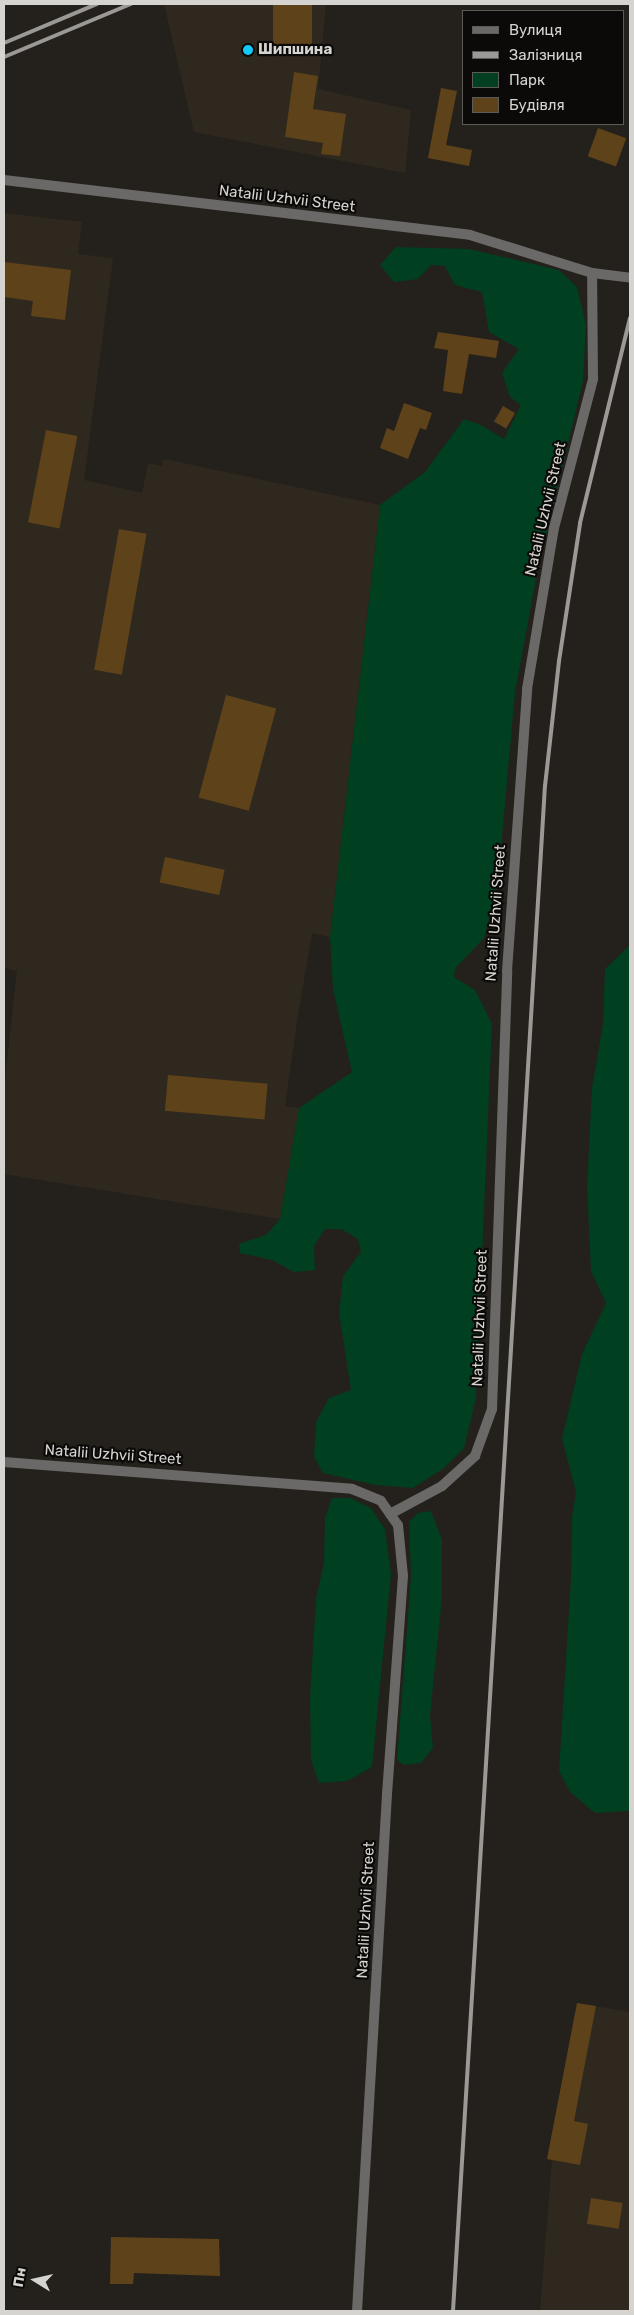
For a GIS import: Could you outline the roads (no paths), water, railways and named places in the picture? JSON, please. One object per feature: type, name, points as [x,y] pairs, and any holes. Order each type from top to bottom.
[{"type":"street","name":"Natalii Uzhvii Street","points":[[4,180],[470,235],[592,273],[630,278]]},
{"type":"street","name":"Natalii Uzhvii Street","points":[[390,1514],[442,1486],[475,1456],[492,1409],[507,971],[527,688],[554,528],[593,378],[592,273]]},
{"type":"street","name":"Natalii Uzhvii Street","points":[[4,1462],[352,1489],[381,1501],[398,1525],[403,1576],[387,1794],[357,2311]]},
{"type":"railway","points":[[4,43],[97,4]]},
{"type":"railway","points":[[4,57],[131,4]]},
{"type":"railway","points":[[453,2311],[545,786],[559,661],[580,523],[630,318]]},
{"type":"place","name":"Шипшина","points":[[248,50]]}]
